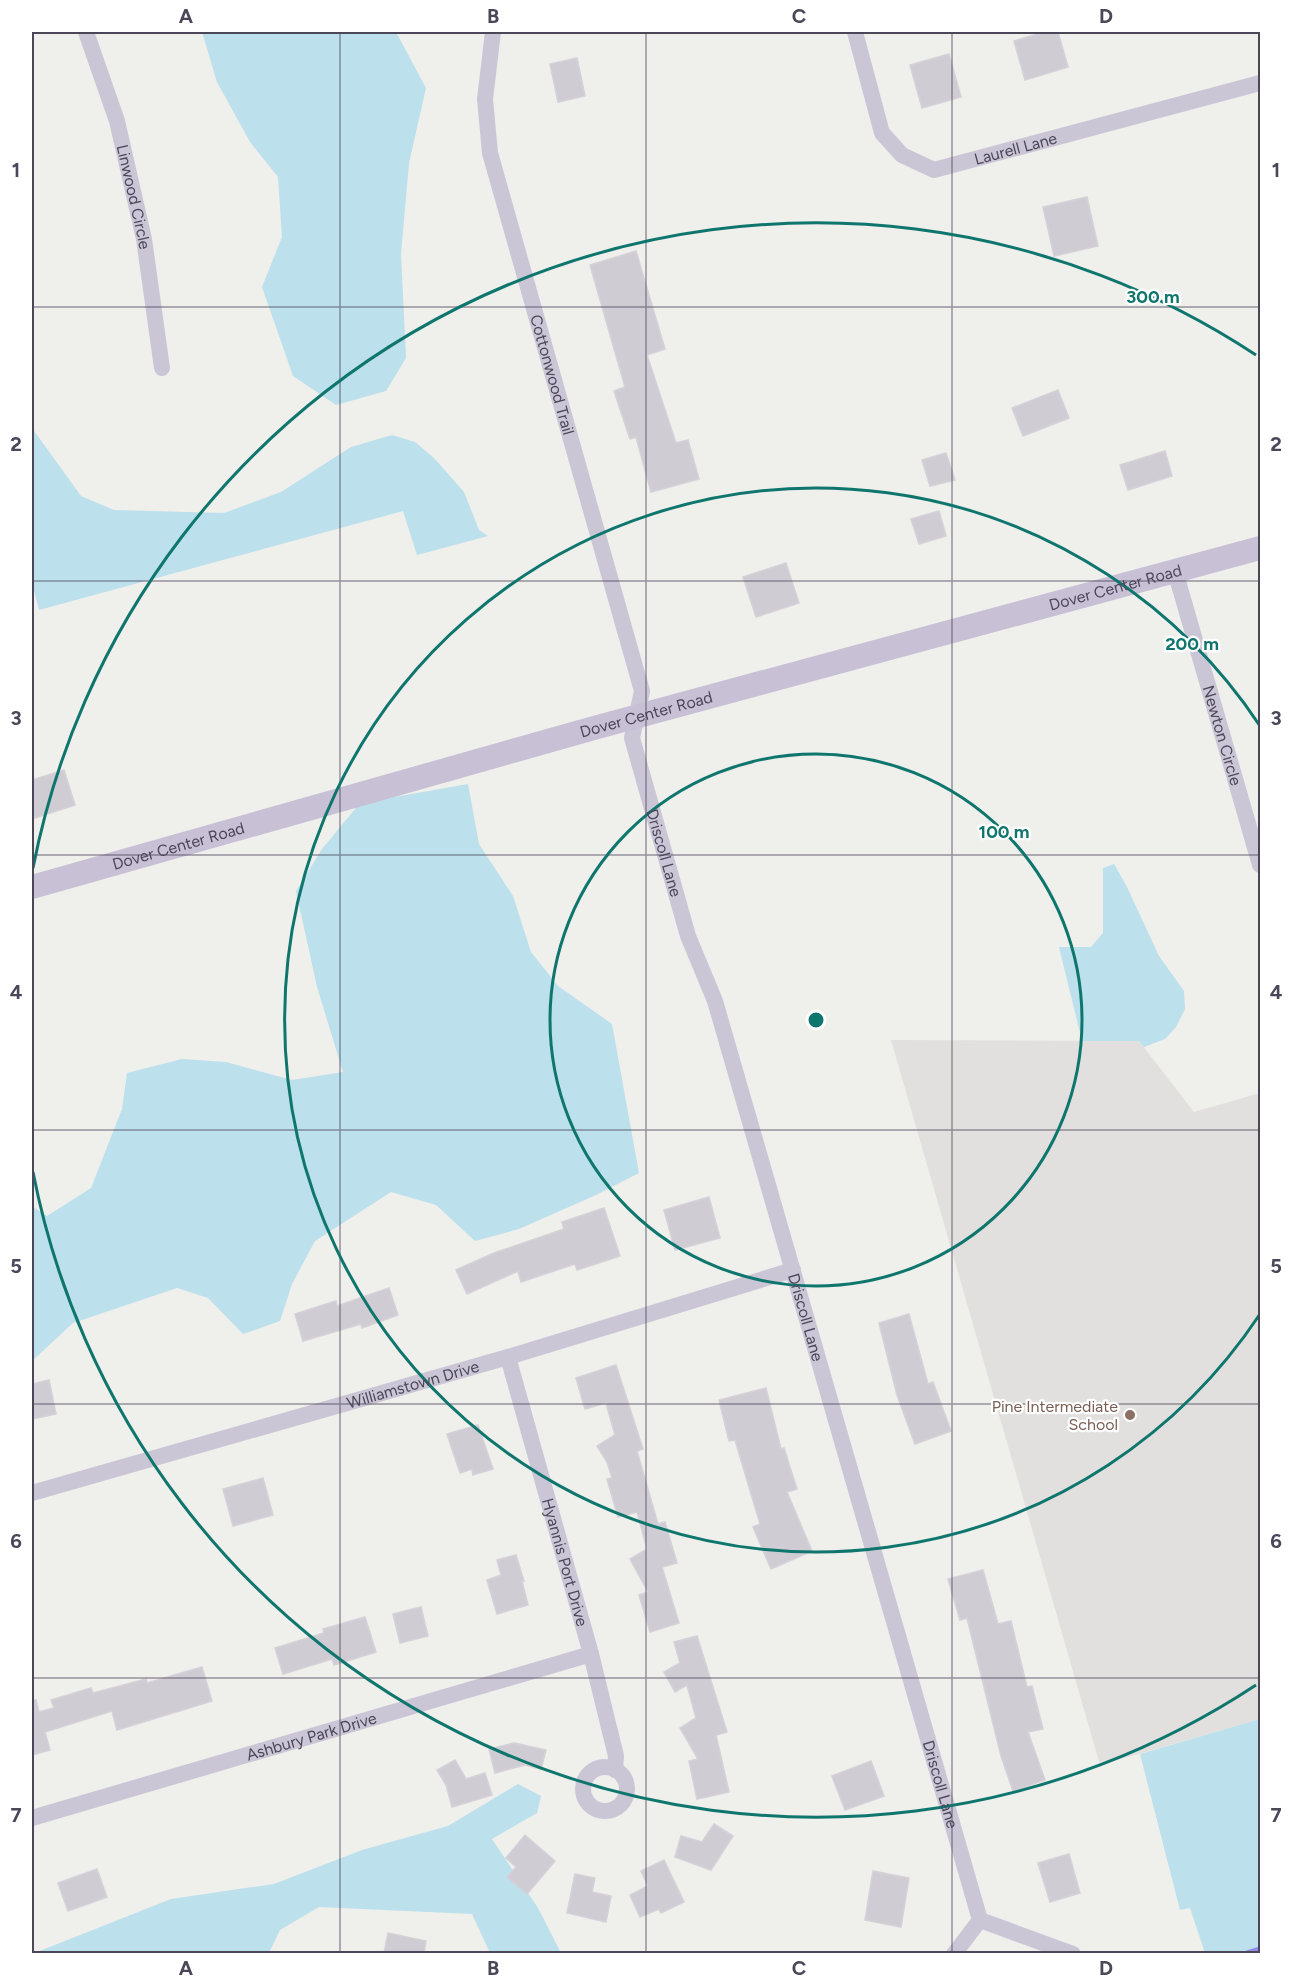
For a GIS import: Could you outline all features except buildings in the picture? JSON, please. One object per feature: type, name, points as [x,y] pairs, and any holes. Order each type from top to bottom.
[{"type":"street","name":"Linwood Circle","points":[[86,32],[117,121],[144,239],[162,368]]},
{"type":"street","name":"Cottonwood Trail","points":[[493,32],[485,99],[490,153],[642,691],[638,716]]},
{"type":"street","name":"Laurell Lane","points":[[855,32],[882,133],[902,156],[934,170],[1260,83]]},
{"type":"street","name":"Dover Center Road","points":[[32,887],[638,716],[1260,548]]},
{"type":"street","name":"Newton Circle","points":[[1175,571],[1260,865]]},
{"type":"street","name":"Driscoll Lane","points":[[638,716],[632,738],[648,797],[688,936],[715,1001],[980,1920]]},
{"type":"street","name":"Williamstown Drive","points":[[32,1493],[508,1357],[793,1270]]},
{"type":"street","name":"Hyannis Port Drive","points":[[508,1357],[591,1654],[616,1756],[615,1770]]},
{"type":"street","name":"Ashbury Park Drive","points":[[32,1818],[591,1654]]},
{"type":"street","points":[[954,1953],[980,1920],[1073,1953]]},
{"type":"shaded area","points":[[202,32],[396,32],[426,88],[409,163],[401,254],[406,358],[386,391],[336,405],[293,376],[262,287],[282,237],[278,177],[250,142],[217,82]]},
{"type":"shaded area","points":[[32,428],[81,496],[114,510],[224,513],[281,492],[351,447],[392,435],[415,442],[434,458],[464,492],[479,530],[488,536],[417,555],[403,511],[39,610],[32,583]]},
{"type":"shaded area","points":[[468,784],[479,844],[513,896],[531,952],[558,986],[612,1024],[639,1173],[519,1229],[475,1241],[436,1205],[391,1192],[315,1241],[292,1284],[280,1321],[243,1334],[208,1298],[177,1288],[73,1323],[32,1361],[32,1206],[47,1216],[91,1188],[122,1109],[127,1073],[182,1059],[226,1062],[292,1080],[343,1072],[317,987],[296,891],[322,849],[360,803]]},
{"type":"shaded area","points":[[1114,864],[1159,956],[1184,991],[1185,1009],[1176,1027],[1165,1039],[1144,1047],[1139,1041],[1082,1041],[1059,947],[1091,947],[1103,933],[1103,868]]},
{"type":"shaded area","name":"Pine Intermediate School","points":[[891,1040],[1139,1041],[1194,1112],[1260,1093],[1260,1719],[1100,1765]]},
{"type":"shaded area","points":[[1260,1719],[1260,1953],[1205,1953],[1190,1908],[1180,1910],[1140,1754]]},
{"type":"shaded area","points":[[518,1784],[541,1796],[537,1813],[492,1839],[538,1908],[561,1953],[490,1953],[472,1914],[319,1907],[280,1930],[269,1953],[32,1954],[171,1899],[274,1884],[362,1850],[448,1826]]},
{"type":"waterway","points":[[1244,1954],[1260,1949]]},
{"type":"place","name":"Pine Intermediate School","points":[[1130,1415]]}]
